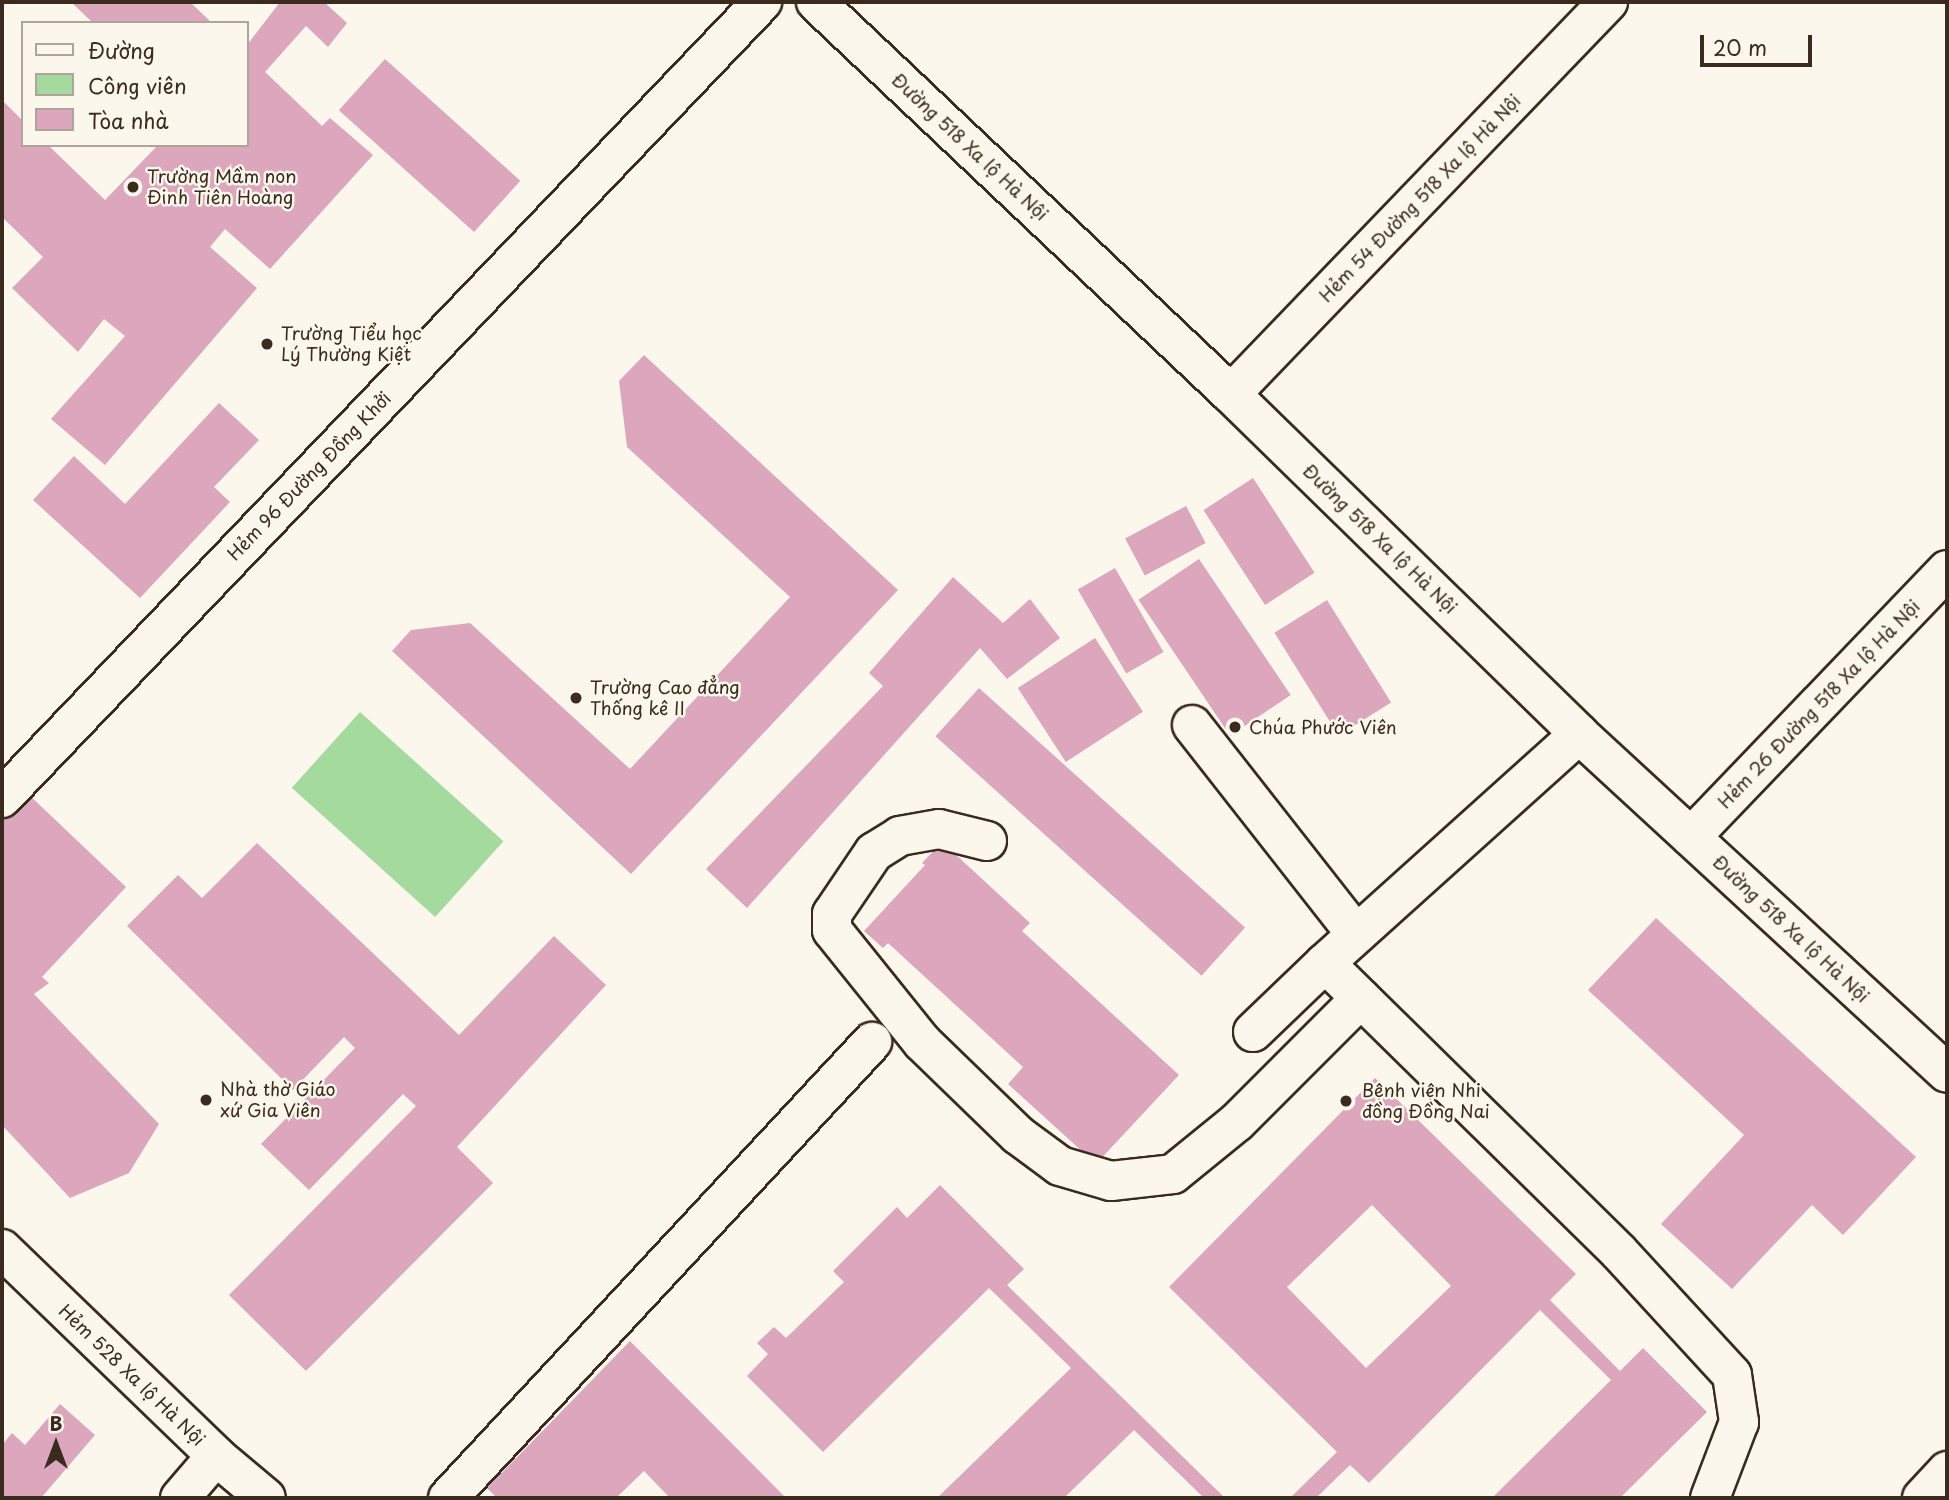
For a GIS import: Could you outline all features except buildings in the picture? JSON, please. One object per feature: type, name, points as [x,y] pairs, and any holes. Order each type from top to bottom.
[{"type":"street","name":"Hẻm 96 Đường Đồng Khởi","points":[[2,798],[762,2]]},
{"type":"street","name":"Đường 518 Xa lộ Hà Nội","points":[[816,2],[1231,394],[1579,734],[1947,1073]]},
{"type":"street","name":"Hẻm 54 Đường 518 Xa lộ Hà Nội","points":[[1231,394],[1608,2]]},
{"type":"street","name":"Hẻm 26 Đường 518 Xa lộ Hà Nội","points":[[1691,837],[1947,570]]},
{"type":"street","points":[[1192,725],[1356,934]]},
{"type":"street","points":[[1253,1032],[1356,934],[1579,734]]},
{"type":"street","points":[[987,841],[939,829],[900,836],[874,852],[832,914],[832,930],[922,1042],[1018,1135],[1060,1167],[1111,1181],[1173,1174],[1237,1122],[1361,998]]},
{"type":"street","points":[[1325,963],[1619,1251],[1732,1375],[1738,1422],[1710,1498]]},
{"type":"street","points":[[448,1498],[872,1042]]},
{"type":"street","name":"Hẻm 528 Xa lộ Hà Nội","points":[[2,1249],[216,1456],[265,1498]]},
{"type":"street","points":[[180,1498],[216,1456]]},
{"type":"street","points":[[1922,1498],[1947,1471]]},
{"type":"green space","points":[[360,712],[503,841],[435,917],[292,788]]},
{"type":"place","name":"Trường Mầm non Đinh Tiên Hoàng","points":[[133,187]]},
{"type":"place","name":"Trường Tiểu học Lý Thường Kiệt","points":[[267,344]]},
{"type":"place","name":"Trường Cao đẳng Thống kê II","points":[[576,698]]},
{"type":"place","name":"Chúa Phước Viên","points":[[1235,727]]},
{"type":"place","name":"Nhà thờ Giáo xứ Gia Viên","points":[[206,1100]]},
{"type":"place","name":"Bệnh viện Nhi đồng Đồng Nai","points":[[1346,1101]]}]
